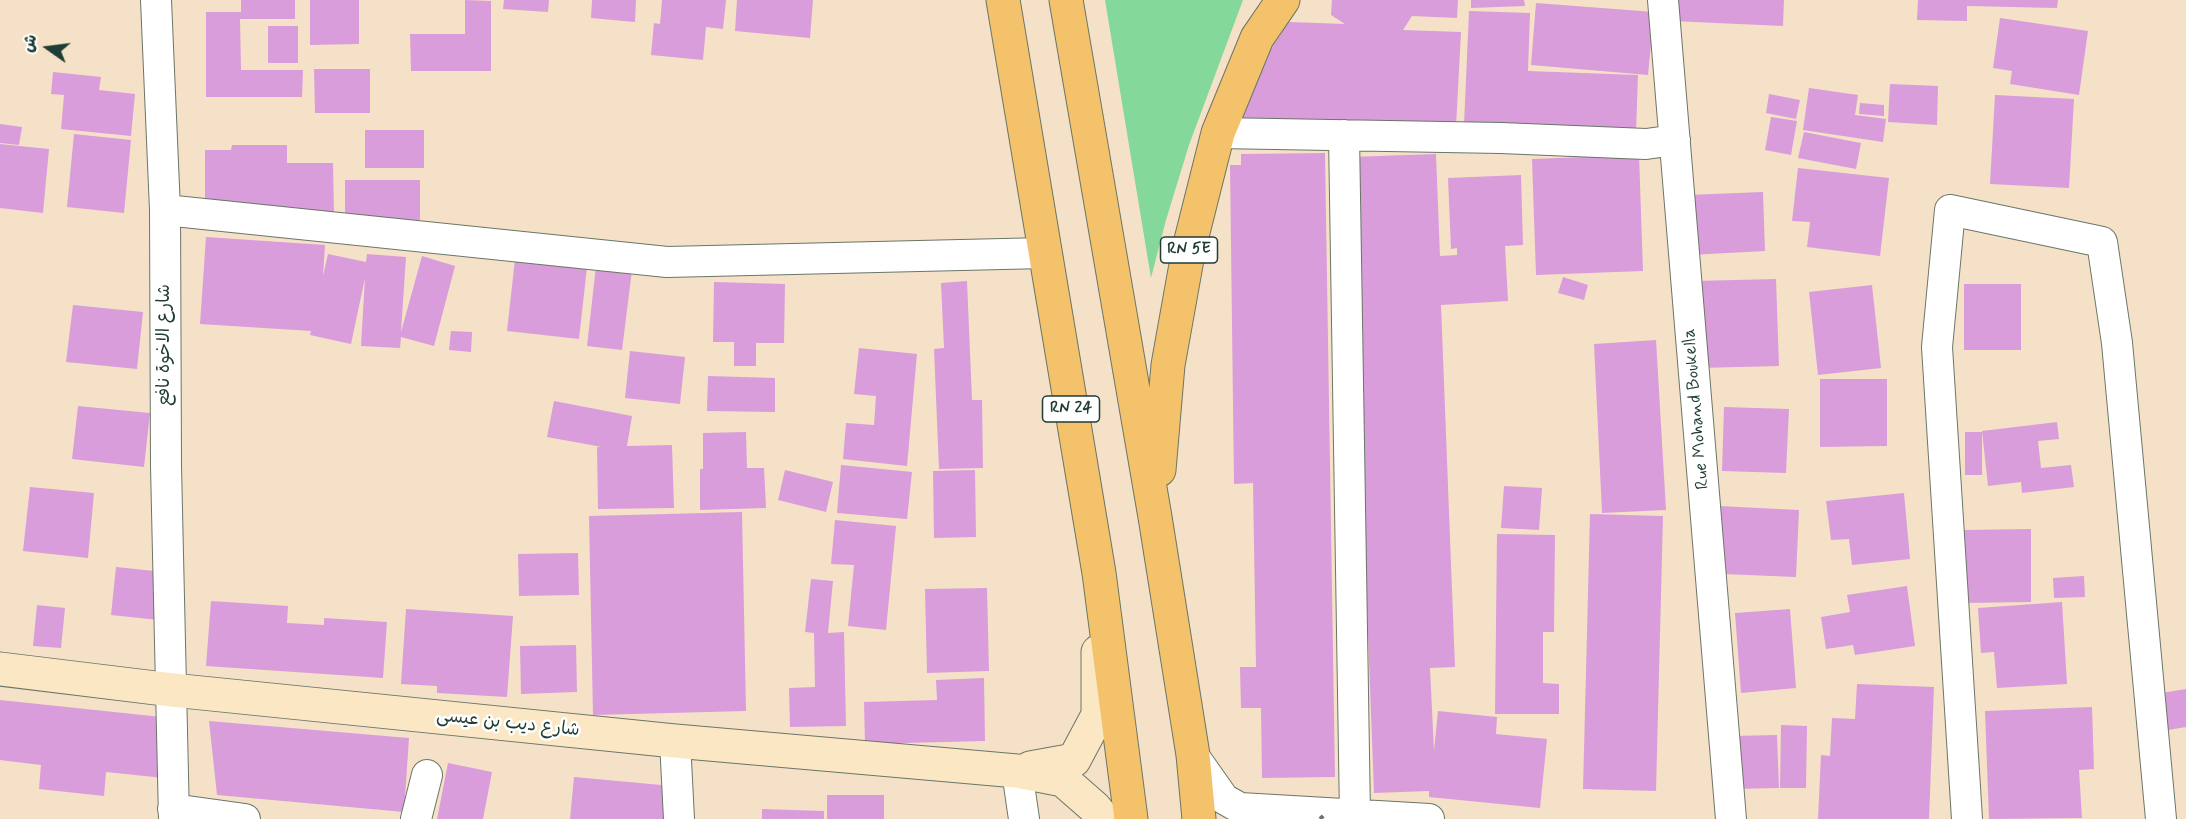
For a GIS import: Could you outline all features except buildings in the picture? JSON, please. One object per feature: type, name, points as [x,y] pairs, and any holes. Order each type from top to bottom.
[{"type":"highway","name":"RN 24","points":[[1003,0],[1099,573],[1131,819]]},
{"type":"highway","points":[[1066,0],[1155,517],[1193,755],[1199,819]]},
{"type":"highway","name":"RN 5E","points":[[1155,517],[1168,364],[1189,248],[1218,133],[1257,38],[1283,0]]},
{"type":"street","name":"شارع الاخوة نافع","points":[[156,0],[165,210],[166,466],[174,814]]},
{"type":"street","name":"Rue Mohand Boukella","points":[[1663,0],[1731,819]]},
{"type":"street","points":[[1218,133],[1501,138],[1646,144],[1675,141]]},
{"type":"street","points":[[1328,817],[1344,135]]},
{"type":"street","points":[[165,210],[667,262],[1045,253]]},
{"type":"street","points":[[1967,819],[1937,347],[1950,210],[2102,242],[2117,343],[2161,819]]},
{"type":"street","points":[[1017,771],[1074,760],[1098,715],[1099,573]]},
{"type":"street","name":"شارع ديب بن عيسى","points":[[0,669],[172,690],[675,741],[1017,771]]},
{"type":"street","points":[[675,741],[679,819]]},
{"type":"street","points":[[1193,755],[1224,799],[1240,808],[1328,817],[1429,819]]},
{"type":"street","points":[[1017,771],[1024,819]]},
{"type":"street","points":[[1017,771],[1063,780],[1104,819]]},
{"type":"street","points":[[416,819],[427,775]]},
{"type":"street","points":[[174,814],[245,819]]},
{"type":"green space","points":[[1105,0],[1243,0],[1189,145],[1151,278]]}]
